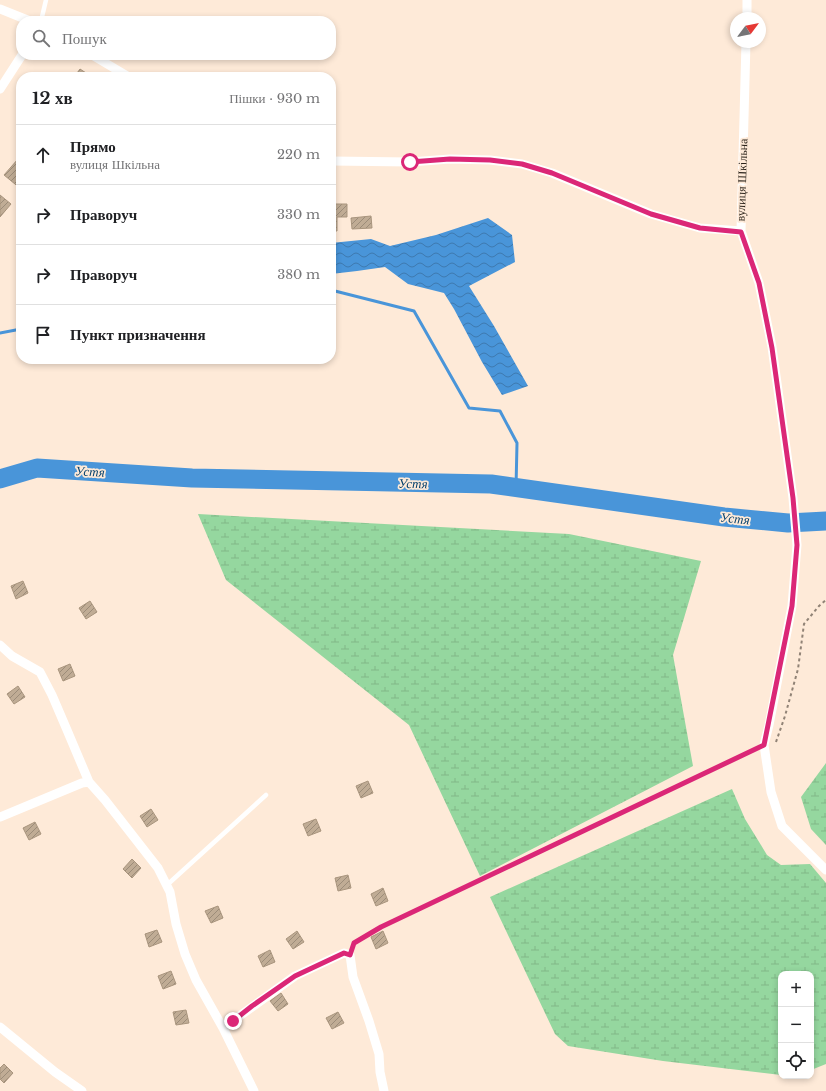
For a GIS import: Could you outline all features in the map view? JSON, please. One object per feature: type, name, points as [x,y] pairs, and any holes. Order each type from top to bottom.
[{"type":"street","points":[[747,0],[747,12]]},
{"type":"street","points":[[0,9],[18,16]]},
{"type":"street","name":"вулиця Шкільна","points":[[336,161],[410,162],[450,159],[490,160],[522,164],[552,173],[651,214],[700,228],[741,232],[746,48]]},
{"type":"street","points":[[0,89],[19,60]]},
{"type":"street","points":[[100,60],[121,72]]},
{"type":"street","points":[[741,232],[759,283],[771,340],[793,498],[797,545],[792,606],[764,745],[771,792],[782,826],[826,870]]},
{"type":"street","points":[[0,645],[12,656],[40,672],[55,702],[89,782],[105,800],[158,868],[170,892],[176,924],[185,954],[196,980],[223,1028],[254,1091]]},
{"type":"street","points":[[0,817],[82,782],[89,782]]},
{"type":"street","points":[[223,1028],[295,976],[344,953],[350,955],[353,977],[379,1054],[380,1072],[384,1091]]},
{"type":"street","points":[[0,1027],[54,1072],[82,1091]]},
{"type":"lane","points":[[42,16],[46,0]]},
{"type":"lane","points":[[166,885],[266,795]]},
{"type":"path","points":[[350,955],[354,943],[381,927],[764,745],[775,743],[785,716],[798,669],[804,624],[826,600]]},
{"type":"green space","points":[[198,514],[569,534],[701,561],[673,655],[693,766],[480,876],[409,725],[226,580]]},
{"type":"green space","points":[[826,763],[826,845],[811,829],[801,797]]},
{"type":"green space","points":[[732,789],[745,819],[767,855],[781,865],[810,864],[826,883],[826,1064],[814,1069],[814,971],[778,971],[778,1075],[663,1061],[568,1046],[555,1034],[490,897]]},
{"type":"water","points":[[488,218],[512,235],[515,262],[469,286],[494,326],[528,386],[502,395],[444,293],[408,284],[385,267],[336,273],[336,242],[371,239],[390,246],[436,235]]},
{"type":"building","points":[[80,69],[84,72],[78,72]]},
{"type":"building","points":[[16,161],[16,185],[4,175]]},
{"type":"building","points":[[0,195],[11,204],[0,217]]},
{"type":"building","points":[[336,204],[347,204],[347,217],[337,217],[337,231]]},
{"type":"building","points":[[371,216],[372,228],[352,229],[351,218]]},
{"type":"building","points":[[23,581],[28,593],[16,599],[11,586]]},
{"type":"building","points":[[90,601],[97,612],[86,619],[79,608]]},
{"type":"building","points":[[70,664],[75,676],[63,681],[58,669]]},
{"type":"building","points":[[18,686],[25,697],[14,704],[7,694]]},
{"type":"building","points":[[368,781],[373,793],[361,798],[356,786]]},
{"type":"building","points":[[151,809],[158,820],[147,827],[140,816]]},
{"type":"building","points":[[316,819],[321,831],[308,836],[303,824]]},
{"type":"building","points":[[35,822],[41,834],[29,840],[23,828]]},
{"type":"building","points":[[132,859],[141,868],[132,878],[123,869]]},
{"type":"building","points":[[348,875],[351,888],[338,891],[335,878]]},
{"type":"building","points":[[383,888],[388,901],[376,906],[371,894]]},
{"type":"building","points":[[218,906],[223,918],[211,923],[205,911]]},
{"type":"building","points":[[157,930],[162,942],[149,947],[145,934]]},
{"type":"building","points":[[297,931],[304,942],[293,949],[286,939]]},
{"type":"building","points":[[383,931],[388,943],[376,949],[371,937]]},
{"type":"building","points":[[270,950],[275,962],[263,967],[258,956]]},
{"type":"building","points":[[171,971],[176,984],[163,989],[158,976]]},
{"type":"building","points":[[281,993],[288,1004],[278,1011],[270,1001]]},
{"type":"building","points":[[186,1010],[189,1023],[176,1025],[173,1012]]},
{"type":"building","points":[[338,1012],[344,1023],[332,1029],[326,1018]]},
{"type":"building","points":[[4,1064],[13,1073],[4,1083],[0,1079],[0,1068]]},
{"type":"waterway","points":[[336,291],[414,311],[469,408],[500,411],[517,443],[516,488]]},
{"type":"waterway","points":[[0,333],[16,330]]},
{"type":"waterway","name":"Устя","points":[[0,479],[37,468],[192,478],[491,484],[724,517],[788,523],[826,521]]},
{"type":"route","points":[[233,1021],[295,976],[344,953],[350,955],[354,943],[381,927],[764,745],[792,606],[797,545],[793,498],[772,348],[759,283],[741,232],[700,228],[651,214],[552,173],[522,164],[490,160],[450,159],[410,162]]}]
